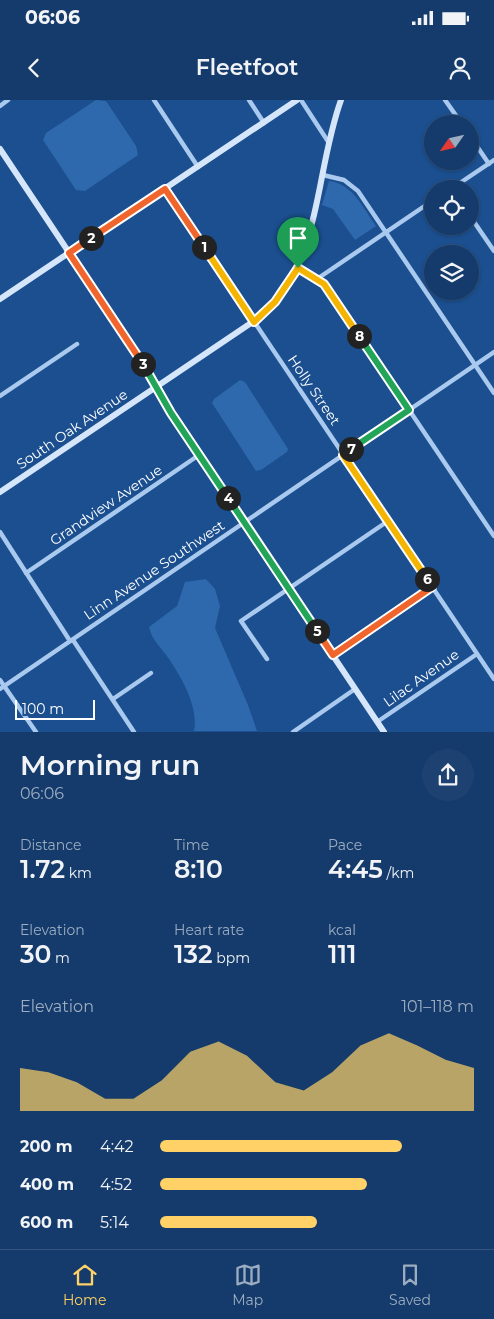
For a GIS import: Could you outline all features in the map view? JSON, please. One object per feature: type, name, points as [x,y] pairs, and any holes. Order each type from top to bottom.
[{"type":"street","points":[[0,106],[8,100]]},
{"type":"street","points":[[154,100],[198,167]]},
{"type":"street","points":[[249,100],[264,123]]},
{"type":"street","points":[[0,299],[298,100]]},
{"type":"street","points":[[302,100],[329,143]]},
{"type":"street","name":"South Oak Avenue","points":[[0,492],[254,322],[275,302],[298,268],[341,100]]},
{"type":"street","points":[[446,100],[456,115]]},
{"type":"street","points":[[0,149],[142,362],[156,388],[199,455],[384,732]]},
{"type":"street","points":[[479,149],[489,164]]},
{"type":"street","points":[[465,180],[494,160]]},
{"type":"street","points":[[323,175],[350,183],[358,191],[494,393]]},
{"type":"street","name":"Holly Street","points":[[165,189],[494,679]]},
{"type":"street","points":[[317,278],[424,207]]},
{"type":"street","points":[[479,229],[494,251]]},
{"type":"street","points":[[298,268],[317,278],[327,288],[494,536]]},
{"type":"street","points":[[0,396],[77,344]]},
{"type":"street","name":"Linn Avenue Southwest","points":[[2,688],[494,352]]},
{"type":"street","name":"Grandview Avenue","points":[[26,573],[199,455]]},
{"type":"street","points":[[267,659],[241,621],[388,521]]},
{"type":"street","points":[[0,532],[134,732]]},
{"type":"street","points":[[333,655],[432,587]]},
{"type":"street","name":"Lilac Avenue","points":[[377,722],[477,654]]},
{"type":"street","points":[[113,699],[151,673]]},
{"type":"street","points":[[0,680],[2,688],[36,732]]},
{"type":"street","points":[[292,732],[355,689]]},
{"type":"shaded area","points":[[96,100],[106,101],[136,146],[138,155],[85,191],[76,190],[43,140],[46,133]]},
{"type":"shaded area","points":[[329,181],[345,187],[351,192],[376,226],[355,240],[333,209],[322,205]]},
{"type":"shaded area","points":[[240,380],[245,382],[288,449],[287,452],[261,470],[256,471],[212,403],[214,399]]},
{"type":"shaded area","points":[[206,579],[215,589],[220,606],[215,628],[257,731],[194,731],[195,722],[192,703],[184,684],[150,632],[149,627],[177,606],[185,582]]},
{"type":"route","points":[[165,189],[254,322],[284,291],[298,268],[324,284],[409,410],[343,455],[432,587],[333,655],[171,413],[142,362],[69,253],[165,189]]}]
